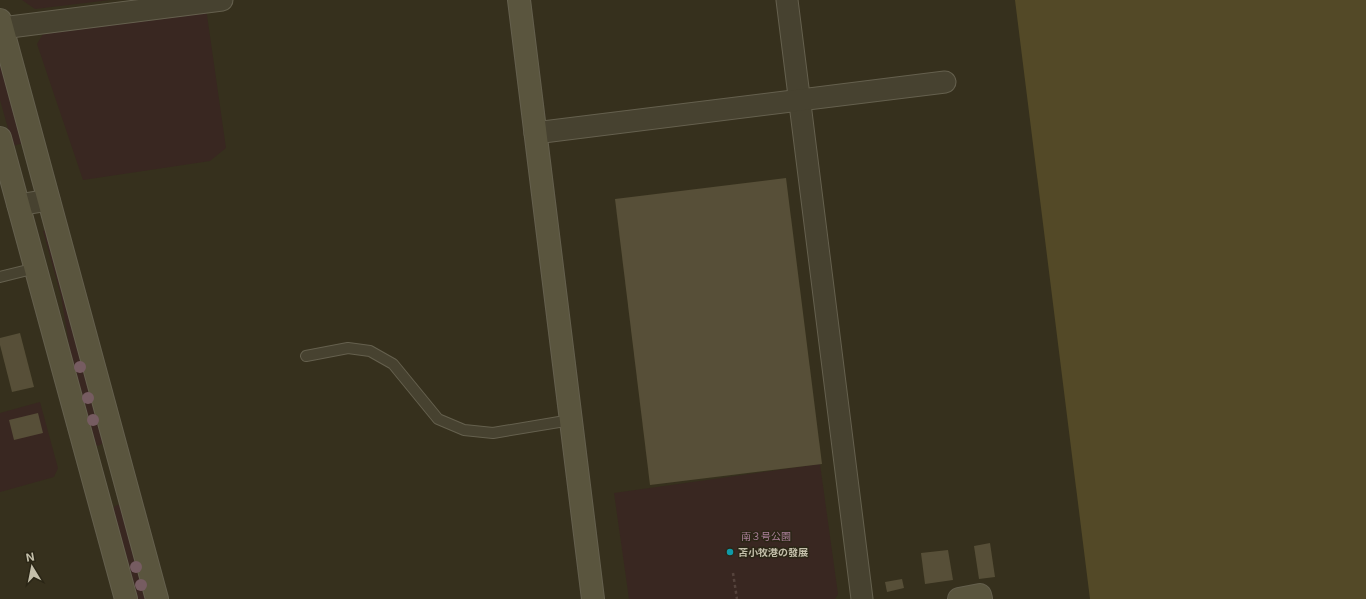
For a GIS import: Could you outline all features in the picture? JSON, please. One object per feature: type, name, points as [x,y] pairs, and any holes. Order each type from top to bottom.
[{"type":"street","points":[[157,599],[1,24],[222,0]]},
{"type":"street","points":[[519,0],[594,599]]},
{"type":"street","points":[[787,0],[862,599]]},
{"type":"street","points":[[535,134],[945,82]]},
{"type":"street","points":[[0,138],[126,599]]},
{"type":"street","points":[[18,205],[49,200]]},
{"type":"street","points":[[959,599],[980,595],[980,599]]},
{"type":"lane","points":[[0,277],[36,268]]},
{"type":"lane","points":[[306,356],[348,348],[370,352],[393,364],[438,419],[464,430],[493,433],[571,420]]},
{"type":"path","points":[[733,573],[737,599]]},
{"type":"green space","points":[[22,0],[110,0],[35,9]]},
{"type":"green space","points":[[206,8],[226,148],[210,161],[83,180],[37,44],[44,32]]},
{"type":"green space","points":[[0,60],[23,143],[13,146],[0,100]]},
{"type":"green space","points":[[49,229],[105,442],[98,446],[94,444],[73,369],[61,296],[43,231]]},
{"type":"green space","points":[[40,402],[58,468],[54,477],[0,492],[0,413]]},
{"type":"green space","name":"南３号公園","points":[[820,464],[838,594],[835,599],[629,599],[614,493]]},
{"type":"green space","points":[[121,505],[146,599],[137,599],[113,511],[114,507]]},
{"type":"shaded area","points":[[1015,0],[1366,0],[1366,599],[1090,599]]},
{"type":"building","points":[[786,178],[822,464],[650,485],[615,199]]},
{"type":"building","points":[[20,333],[34,387],[12,392],[0,345],[0,338]]},
{"type":"building","points":[[38,413],[43,433],[14,440],[9,420]]},
{"type":"building","points":[[990,543],[995,577],[979,579],[974,546]]},
{"type":"building","points":[[948,550],[953,580],[925,584],[921,553]]},
{"type":"building","points":[[902,579],[904,588],[887,592],[885,582]]},
{"type":"place","name":"苫小牧港の發展","points":[[730,552]]}]
